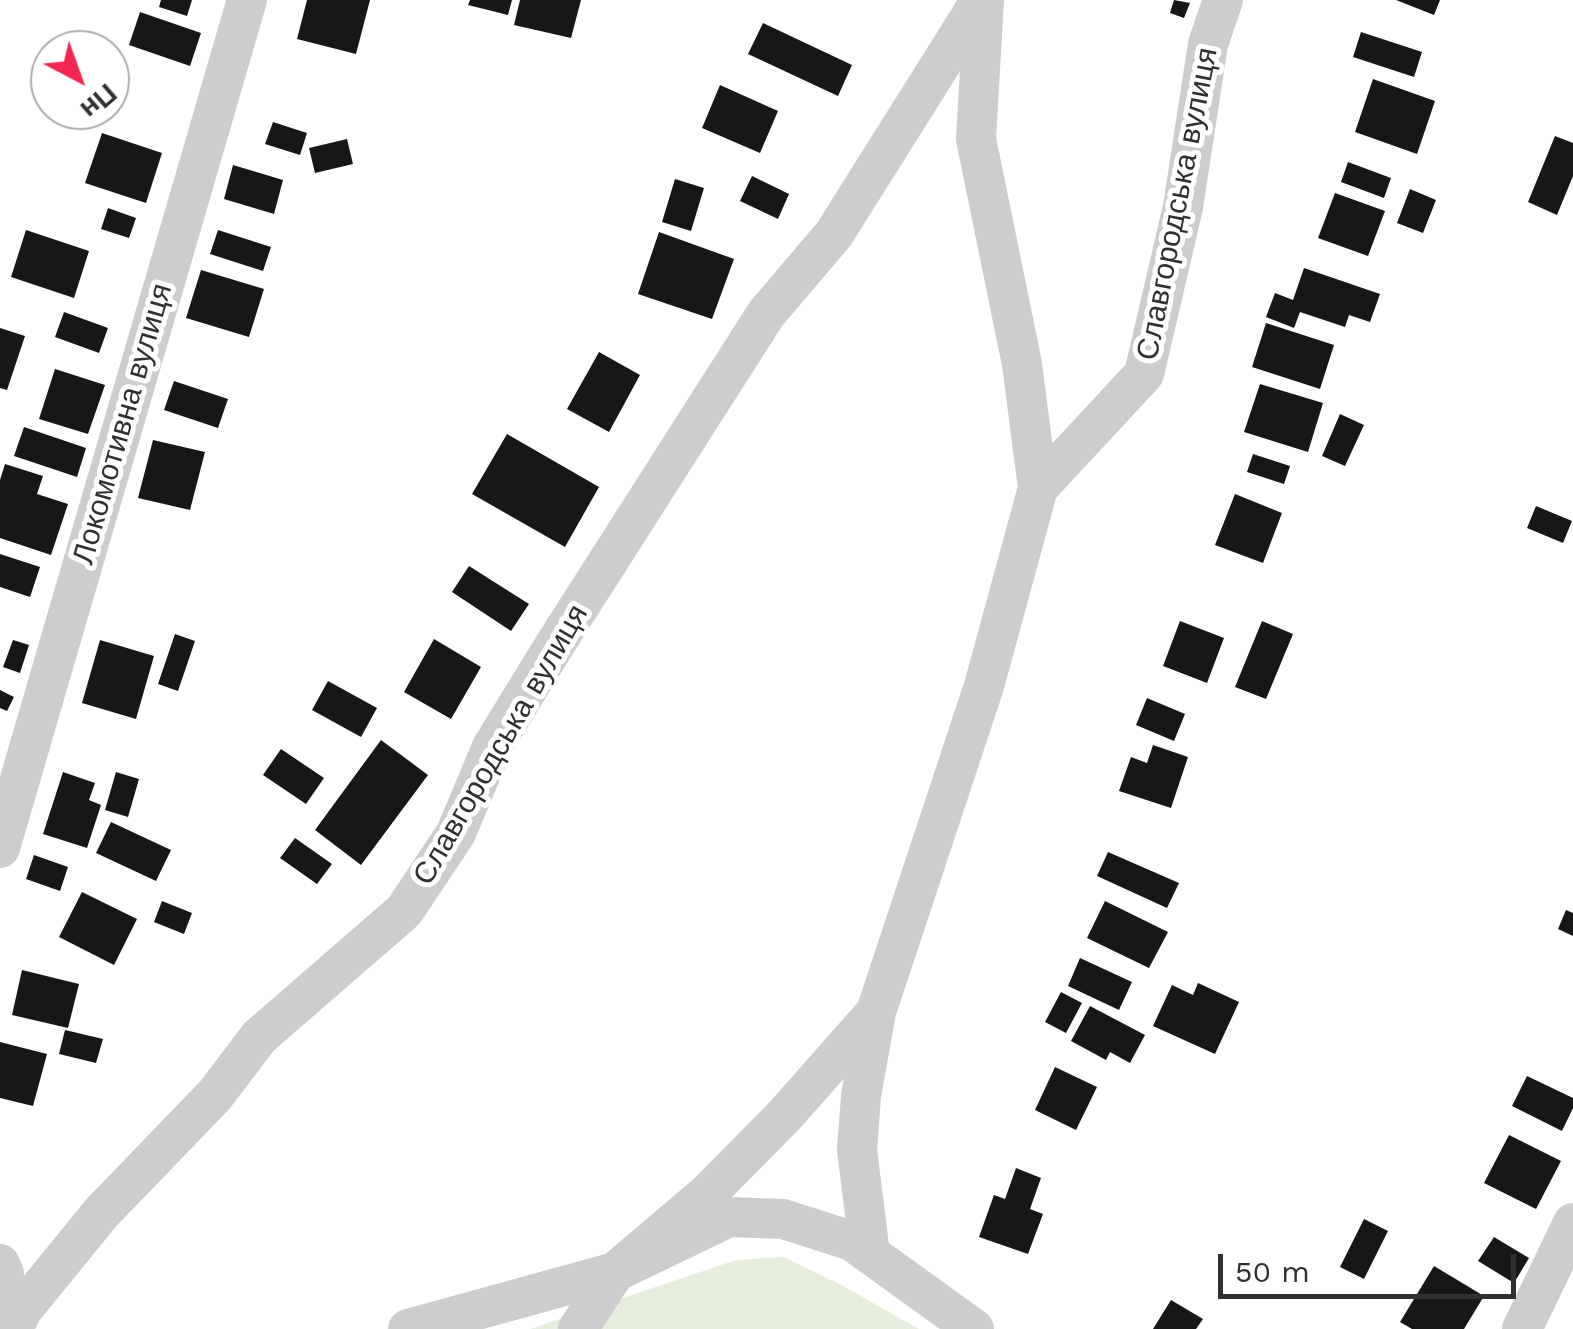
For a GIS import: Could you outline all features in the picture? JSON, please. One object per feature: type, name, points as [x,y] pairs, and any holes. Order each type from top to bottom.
[{"type":"street","name":"Локомотивна вулиця","points":[[0,848],[247,0]]},
{"type":"street","name":"Славгородська вулиця","points":[[870,1254],[857,1150],[876,1012],[984,686],[1038,488],[1022,364],[976,139],[983,0]]},
{"type":"street","name":"Славгородська вулиця","points":[[13,1329],[22,1310],[102,1212],[215,1095],[259,1038],[404,911],[456,833],[492,747],[554,646],[766,314],[834,234],[983,0]]},
{"type":"street","name":"Славгородська вулиця","points":[[1038,488],[1144,374],[1183,207],[1208,44],[1222,0]]},
{"type":"street","name":"Славгородська вулиця","points":[[615,1272],[707,1194],[785,1115],[876,1012]]},
{"type":"street","points":[[408,1329],[615,1272],[729,1218],[783,1219],[852,1242],[974,1329]]},
{"type":"street","points":[[1522,1329],[1573,1223]]},
{"type":"street","points":[[0,1264],[4,1273],[0,1329]]},
{"type":"street","points":[[578,1329],[615,1272]]},
{"type":"green space","points":[[783,1257],[919,1329],[530,1329],[736,1260]]},
{"type":"building","points":[[161,0],[192,0],[187,16],[159,7]]},
{"type":"building","points":[[307,0],[370,0],[356,54],[297,39]]},
{"type":"building","points":[[470,0],[512,0],[508,15],[468,5]]},
{"type":"building","points":[[520,0],[581,0],[571,38],[514,25]]},
{"type":"building","points":[[1174,0],[1190,3],[1184,18],[1170,13]]},
{"type":"building","points":[[1396,0],[1440,0],[1434,15]]},
{"type":"building","points":[[140,12],[201,33],[190,66],[130,45]]},
{"type":"building","points":[[763,23],[852,65],[838,96],[748,54]]},
{"type":"building","points":[[1361,32],[1422,52],[1414,77],[1353,57]]},
{"type":"building","points":[[1373,79],[1435,101],[1417,154],[1355,132]]},
{"type":"building","points":[[720,85],[778,111],[760,153],[702,128]]},
{"type":"building","points":[[273,122],[307,133],[300,155],[265,144]]},
{"type":"building","points":[[102,133],[162,153],[146,203],[85,183]]},
{"type":"building","points":[[1555,136],[1573,143],[1573,176],[1557,215],[1528,202]]},
{"type":"building","points":[[347,139],[353,164],[315,173],[309,148]]},
{"type":"building","points":[[1348,162],[1391,178],[1384,198],[1341,182]]},
{"type":"building","points":[[233,165],[283,180],[274,214],[224,199]]},
{"type":"building","points":[[752,176],[789,194],[778,219],[740,201]]},
{"type":"building","points":[[675,179],[704,188],[691,231],[662,222]]},
{"type":"building","points":[[1410,189],[1436,200],[1423,233],[1397,223]]},
{"type":"building","points":[[1335,193],[1385,211],[1368,256],[1318,238]]},
{"type":"building","points":[[108,208],[136,218],[129,238],[101,229]]},
{"type":"building","points":[[26,230],[89,251],[74,298],[11,277]]},
{"type":"building","points":[[218,230],[271,247],[263,271],[210,254]]},
{"type":"building","points":[[659,232],[734,259],[712,319],[638,294]]},
{"type":"building","points":[[1304,268],[1380,294],[1370,322],[1349,315],[1345,327],[1300,312],[1294,328],[1266,317],[1275,293],[1293,300]]},
{"type":"building","points":[[201,270],[264,289],[249,337],[186,318]]},
{"type":"building","points":[[64,312],[108,328],[99,353],[55,337]]},
{"type":"building","points":[[1266,323],[1334,345],[1320,389],[1252,367]]},
{"type":"building","points":[[0,328],[25,336],[7,390],[0,388]]},
{"type":"building","points":[[599,352],[640,375],[609,432],[567,409]]},
{"type":"building","points":[[55,369],[105,385],[88,434],[39,419]]},
{"type":"building","points":[[174,381],[228,399],[218,428],[164,410]]},
{"type":"building","points":[[1260,384],[1323,403],[1308,452],[1244,432]]},
{"type":"building","points":[[1340,414],[1364,425],[1345,466],[1322,456]]},
{"type":"building","points":[[24,427],[86,448],[77,477],[14,456]]},
{"type":"building","points":[[507,434],[599,487],[565,547],[472,494]]},
{"type":"building","points":[[153,440],[205,452],[190,510],[138,498]]},
{"type":"building","points":[[1253,454],[1290,466],[1284,484],[1247,472]]},
{"type":"building","points":[[5,464],[43,476],[37,494],[68,504],[51,555],[0,538],[0,480]]},
{"type":"building","points":[[1235,494],[1282,513],[1263,563],[1215,545]]},
{"type":"building","points":[[1536,506],[1572,521],[1563,543],[1527,528]]},
{"type":"building","points":[[0,554],[40,567],[30,597],[0,587]]},
{"type":"building","points":[[469,566],[529,604],[511,631],[452,592]]},
{"type":"building","points":[[1180,621],[1224,638],[1207,683],[1163,666]]},
{"type":"building","points":[[1262,621],[1293,634],[1266,699],[1235,687]]},
{"type":"building","points":[[175,634],[195,641],[178,691],[158,684]]},
{"type":"building","points":[[434,639],[481,667],[451,719],[404,692]]},
{"type":"building","points":[[13,640],[29,645],[20,673],[3,667]]},
{"type":"building","points":[[100,640],[154,656],[136,719],[82,703]]},
{"type":"building","points":[[328,681],[377,708],[361,737],[312,710]]},
{"type":"building","points":[[0,690],[14,697],[7,711],[0,708]]},
{"type":"building","points":[[1147,698],[1185,714],[1174,741],[1136,725]]},
{"type":"building","points":[[381,740],[428,775],[361,865],[315,830]]},
{"type":"building","points":[[1153,745],[1188,757],[1171,808],[1119,791],[1131,757],[1147,763]]},
{"type":"building","points":[[281,749],[324,778],[306,804],[263,775]]},
{"type":"building","points":[[63,772],[95,783],[89,800],[101,805],[87,848],[43,834]]},
{"type":"building","points":[[116,772],[139,779],[128,817],[105,810]]},
{"type":"building","points":[[111,822],[171,850],[156,881],[96,853]]},
{"type":"building","points":[[295,838],[332,864],[317,884],[280,858]]},
{"type":"building","points":[[1108,852],[1179,883],[1167,908],[1097,876]]},
{"type":"building","points":[[34,855],[68,867],[60,891],[26,879]]},
{"type":"building","points":[[82,892],[137,919],[114,965],[59,937]]},
{"type":"building","points":[[162,901],[192,913],[184,934],[154,922]]},
{"type":"building","points":[[1105,901],[1168,932],[1149,968],[1087,938]]},
{"type":"building","points":[[1566,910],[1573,913],[1573,936],[1558,929]]},
{"type":"building","points":[[1080,958],[1132,982],[1119,1010],[1068,986]]},
{"type":"building","points":[[22,970],[79,984],[68,1028],[12,1015]]},
{"type":"building","points":[[1198,983],[1239,1002],[1215,1054],[1153,1026],[1172,985],[1193,995]]},
{"type":"building","points":[[1061,992],[1082,1003],[1066,1033],[1045,1022]]},
{"type":"building","points":[[1090,1006],[1145,1035],[1130,1063],[1110,1052],[1106,1060],[1071,1041]]},
{"type":"building","points":[[65,1030],[103,1039],[96,1063],[59,1054]]},
{"type":"building","points":[[0,1042],[47,1054],[33,1106],[0,1098]]},
{"type":"building","points":[[1055,1067],[1097,1087],[1076,1130],[1035,1110]]},
{"type":"building","points":[[1527,1076],[1573,1098],[1573,1108],[1562,1131],[1512,1106]]},
{"type":"building","points":[[1509,1135],[1561,1161],[1536,1209],[1484,1183]]},
{"type":"building","points":[[1016,1168],[1041,1178],[1030,1209],[1043,1214],[1028,1254],[979,1237],[994,1195],[1005,1199]]},
{"type":"building","points":[[1364,1219],[1388,1231],[1364,1279],[1340,1267]]},
{"type":"building","points":[[1494,1237],[1529,1258],[1514,1283],[1478,1261]]},
{"type":"building","points":[[1434,1266],[1484,1296],[1464,1329],[1412,1329],[1400,1322]]},
{"type":"building","points":[[1171,1300],[1203,1319],[1196,1329],[1153,1329]]}]
